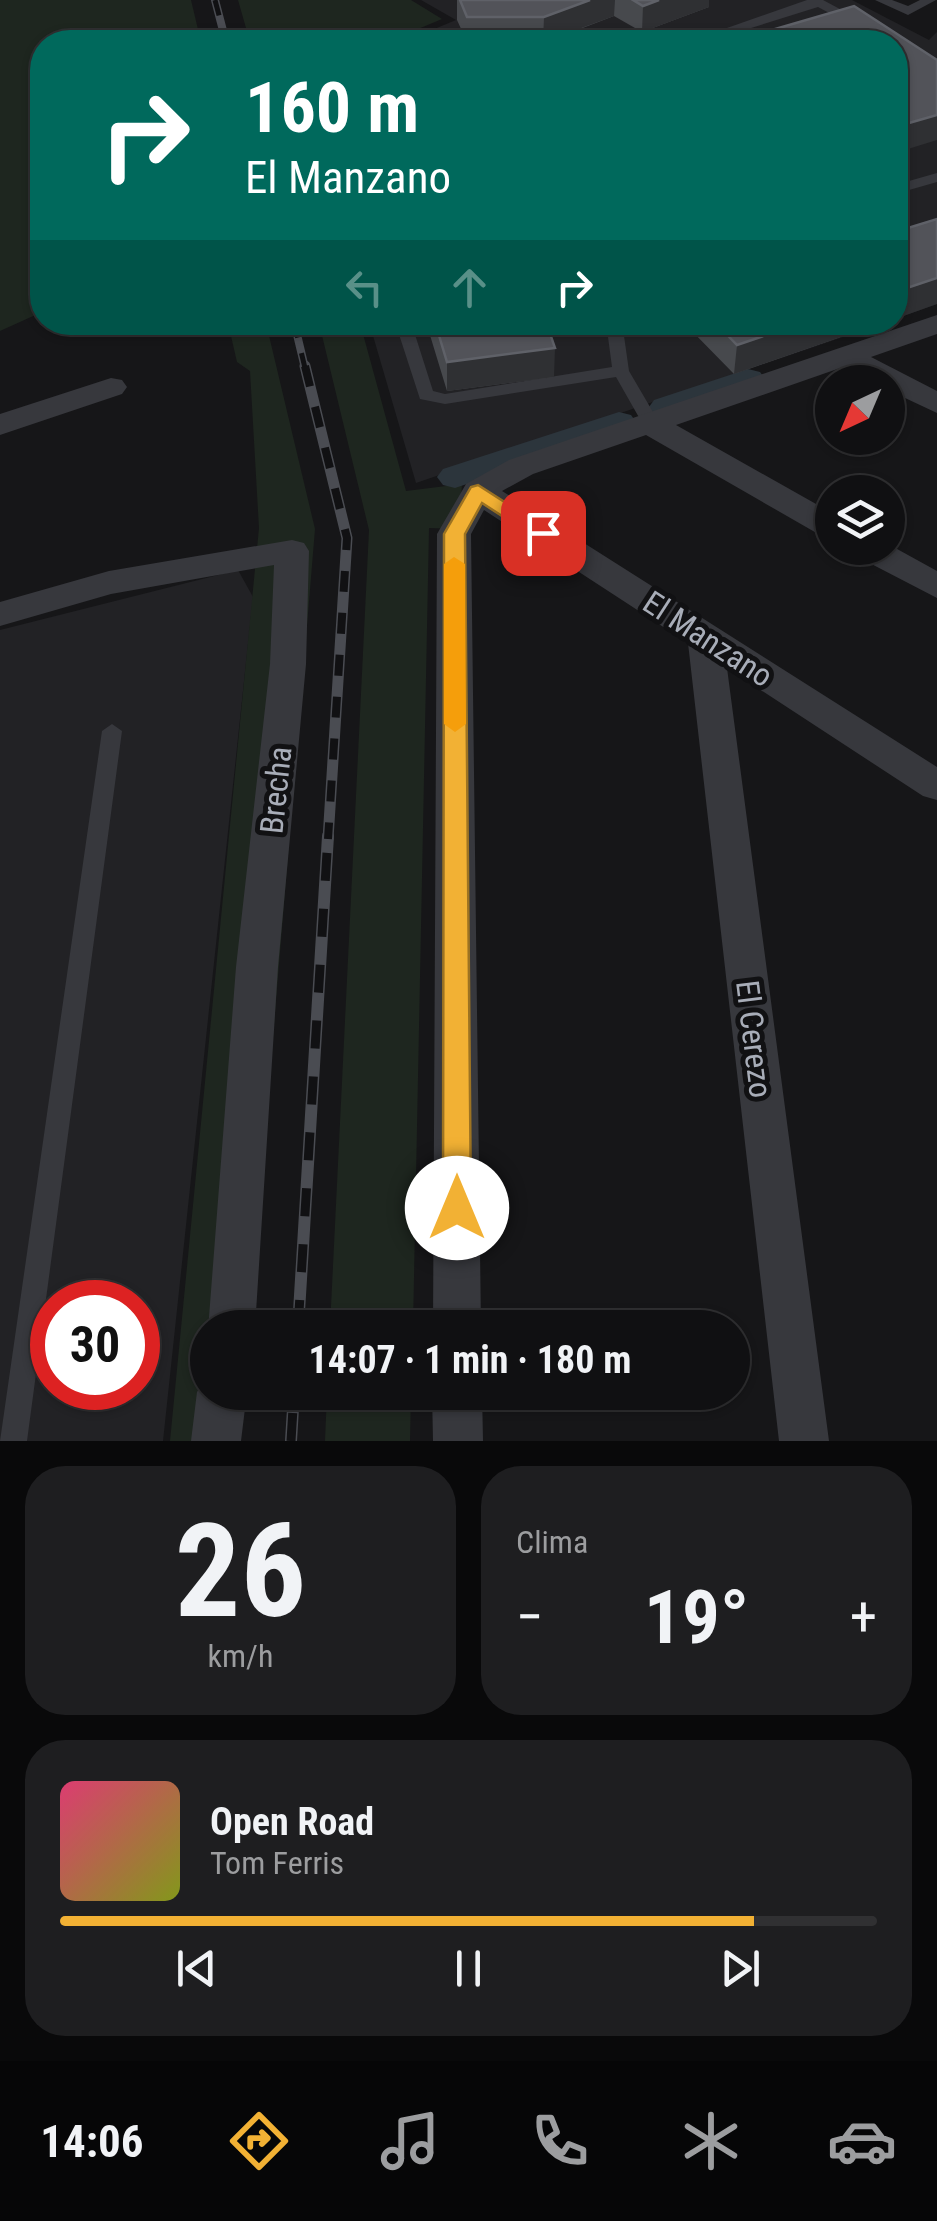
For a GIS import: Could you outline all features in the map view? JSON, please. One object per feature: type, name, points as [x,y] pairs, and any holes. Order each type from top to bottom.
[{"type":"street","points":[[908,333],[937,324]]},
{"type":"street","points":[[457,1310],[454,534],[478,492],[521,467],[902,335]]},
{"type":"street","points":[[842,354],[937,404]]},
{"type":"street","points":[[0,425],[111,387]]},
{"type":"street","points":[[651,424],[815,517]]},
{"type":"street","name":"El Manzano","points":[[478,492],[937,786]]},
{"type":"street","name":"Brecha","points":[[0,614],[109,583],[292,551],[288,664],[257,967],[232,1310]]},
{"type":"street","points":[[899,565],[937,586]]},
{"type":"street","name":"El Cerezo","points":[[705,637],[804,1441]]},
{"type":"street","points":[[216,1441],[220,1410]]},
{"type":"street","points":[[457,1410],[458,1441]]},
{"type":"lane","points":[[882,0],[908,12],[930,0]]},
{"type":"lane","points":[[730,30],[816,1],[869,28]]},
{"type":"lane","points":[[908,186],[937,177]]},
{"type":"lane","points":[[407,335],[426,395],[445,400],[621,371]]},
{"type":"lane","points":[[616,335],[621,371],[651,424]]},
{"type":"lane","points":[[14,1441],[112,731]]},
{"type":"shaded area","points":[[0,0],[191,0],[198,30],[30,30],[30,317],[0,331]]},
{"type":"shaded area","points":[[238,0],[411,0],[442,19],[416,30],[247,30]]},
{"type":"shaded area","points":[[421,0],[852,0],[929,40],[937,32],[937,304],[908,314],[908,30],[432,30],[456,20]]},
{"type":"shaded area","points":[[231,335],[269,335],[315,529],[250,1310],[190,1310],[190,1410],[220,1410],[240,1441],[170,1441],[259,528],[250,371],[237,362]]},
{"type":"shaded area","points":[[322,335],[363,335],[406,491],[462,484],[459,529],[429,528],[413,1310],[331,1310],[369,530]]},
{"type":"shaded area","points":[[373,335],[849,335],[416,483]]},
{"type":"shaded area","points":[[238,570],[253,597],[163,1441],[0,1441],[0,630]]},
{"type":"shaded area","points":[[326,1410],[411,1410],[410,1441],[325,1441]]},
{"type":"building","points":[[460,0],[590,0],[544,17],[467,17]]},
{"type":"building","points":[[633,0],[659,0],[643,6]]},
{"type":"building","points":[[854,6],[891,30],[772,30]]},
{"type":"building","points":[[908,41],[937,60],[937,115],[908,123]]},
{"type":"building","points":[[937,219],[937,278],[908,288],[908,228]]},
{"type":"building","points":[[439,335],[550,335],[555,348],[447,362]]},
{"type":"building","points":[[727,335],[767,335],[737,345]]},
{"type":"waterway","points":[[666,407],[748,379]]},
{"type":"waterway","points":[[455,477],[619,422]]},
{"type":"railway","points":[[215,0],[223,30]]},
{"type":"railway","points":[[297,335],[305,368]]},
{"type":"railway","points":[[305,366],[347,538],[328,839]]},
{"type":"railway","points":[[299,1310],[328,836]]},
{"type":"railway","points":[[291,1441],[293,1410]]},
{"type":"slow traffic","points":[[454,564],[455,724]]},
{"type":"route","points":[[457,1208],[454,534],[478,492],[543,533]]}]
